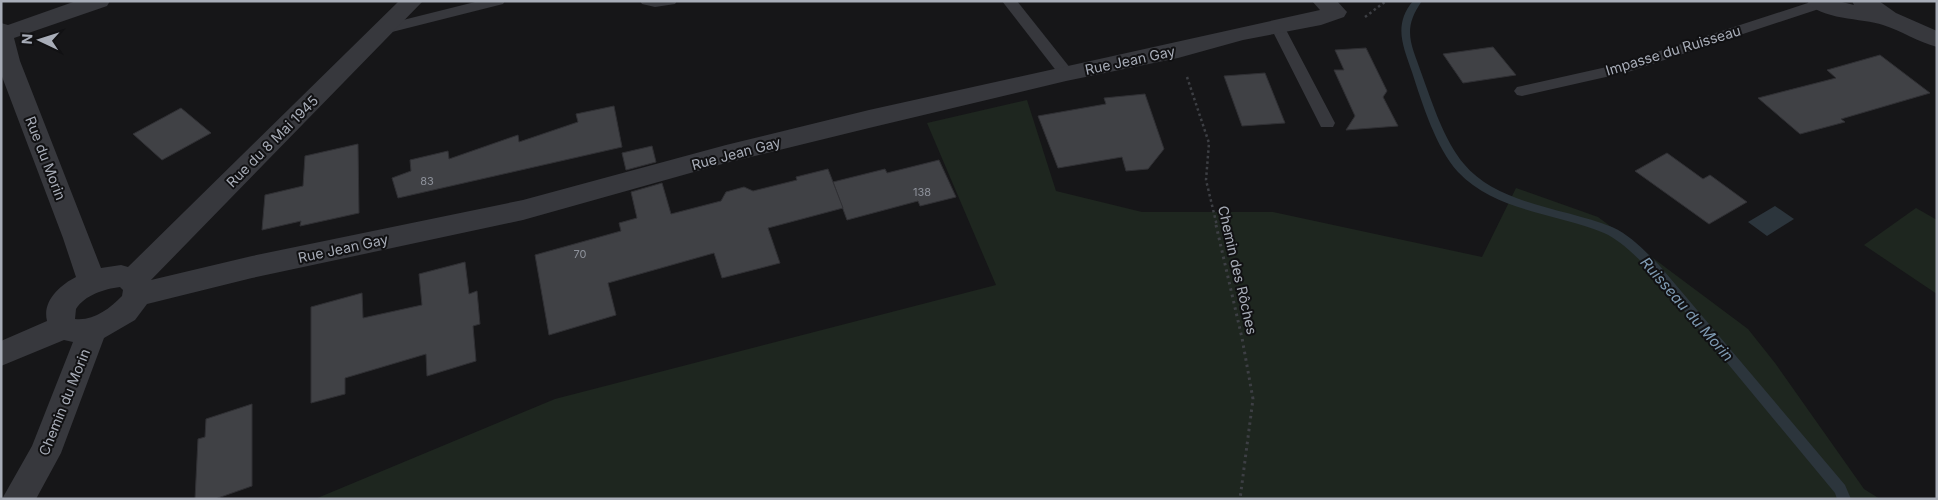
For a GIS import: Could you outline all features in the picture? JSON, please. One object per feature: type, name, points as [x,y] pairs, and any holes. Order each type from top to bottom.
[{"type":"street","points":[[2,33],[99,1]]},
{"type":"street","name":"Rue du 8 Mai 1945","points":[[78,329],[107,325],[121,316],[131,305],[134,288],[412,1]]},
{"type":"street","points":[[1863,1],[1888,18],[1937,40]]},
{"type":"street","points":[[1820,2],[1834,8],[1888,18]]},
{"type":"street","name":"Rue Jean Gay","points":[[134,288],[262,265],[523,210],[726,154],[1066,73],[1321,18],[1329,7]]},
{"type":"street","name":"Rue du Morin","points":[[2,33],[8,61],[77,238],[91,282]]},
{"type":"street","points":[[91,282],[106,277],[121,276],[134,288]]},
{"type":"street","name":"Chemin du Morin","points":[[18,499],[45,453],[78,329],[59,320],[60,310],[66,300],[91,282]]},
{"type":"street","points":[[1,354],[78,329]]},
{"type":"lane","points":[[384,29],[498,1]]},
{"type":"lane","points":[[647,1],[656,3],[670,1]]},
{"type":"lane","points":[[1009,1],[1066,73]]},
{"type":"lane","name":"Impasse du Ruisseau","points":[[1522,91],[1622,68],[1820,2]]},
{"type":"lane","points":[[1277,26],[1327,123]]},
{"type":"path","name":"Chemin des Rôches","points":[[1178,50],[1209,143],[1206,180],[1242,338],[1252,399],[1240,499]]},
{"type":"shaded area","points":[[1027,100],[1056,191],[1142,212],[1273,212],[1482,257],[1516,188],[1598,217],[1748,329],[1775,363],[1864,489],[1880,499],[315,499],[555,399],[996,285],[927,123]]},
{"type":"shaded area","points":[[1775,206],[1794,219],[1767,236],[1748,222]]},
{"type":"shaded area","points":[[1916,208],[1937,220],[1937,294],[1864,245]]},
{"type":"building","points":[[1493,47],[1516,75],[1463,83],[1443,54]]},
{"type":"building","points":[[1366,48],[1387,91],[1383,97],[1398,126],[1346,130],[1355,116],[1334,70],[1344,70],[1335,50]]},
{"type":"building","points":[[1880,55],[1930,93],[1841,119],[1845,122],[1800,134],[1758,98],[1836,78],[1827,70]]},
{"type":"building","points":[[1265,73],[1285,123],[1242,126],[1224,76]]},
{"type":"building","points":[[1145,94],[1164,149],[1148,169],[1126,171],[1122,157],[1058,168],[1038,116],[1106,104],[1104,98]]},
{"type":"building","points":[[614,106],[622,147],[398,198],[392,178],[411,171],[410,160],[448,151],[449,159],[518,135],[519,142],[578,122],[576,114]]},
{"type":"building","points":[[181,108],[211,133],[162,160],[133,134]]},
{"type":"building","points":[[358,144],[359,213],[300,226],[301,221],[262,230],[265,195],[303,186],[305,156]]},
{"type":"building","points":[[652,146],[656,162],[626,170],[622,153]]},
{"type":"building","points":[[1667,153],[1703,179],[1710,175],[1747,202],[1709,224],[1635,171]]},
{"type":"building","points":[[939,160],[956,197],[920,206],[918,201],[847,220],[833,182],[885,169],[887,173]]},
{"type":"building","points":[[828,169],[843,208],[768,228],[780,263],[722,278],[714,253],[608,283],[616,315],[549,335],[535,255],[621,231],[619,223],[637,218],[631,192],[662,183],[671,214],[721,201],[726,192],[744,187],[753,191],[797,180],[796,177]]},
{"type":"building","points":[[465,262],[469,294],[477,291],[480,324],[473,326],[476,361],[427,376],[426,354],[345,378],[345,394],[311,403],[311,307],[362,293],[363,318],[422,305],[419,274]]},
{"type":"building","points":[[252,404],[252,486],[215,499],[195,499],[198,439],[205,437],[206,419]]},
{"type":"waterway","name":"Ruisseau du Morin","points":[[1418,1],[1407,17],[1405,25],[1407,41],[1435,120],[1448,148],[1461,168],[1474,180],[1509,199],[1607,230],[1620,237],[1632,247],[1655,268],[1840,489],[1844,499]]}]
